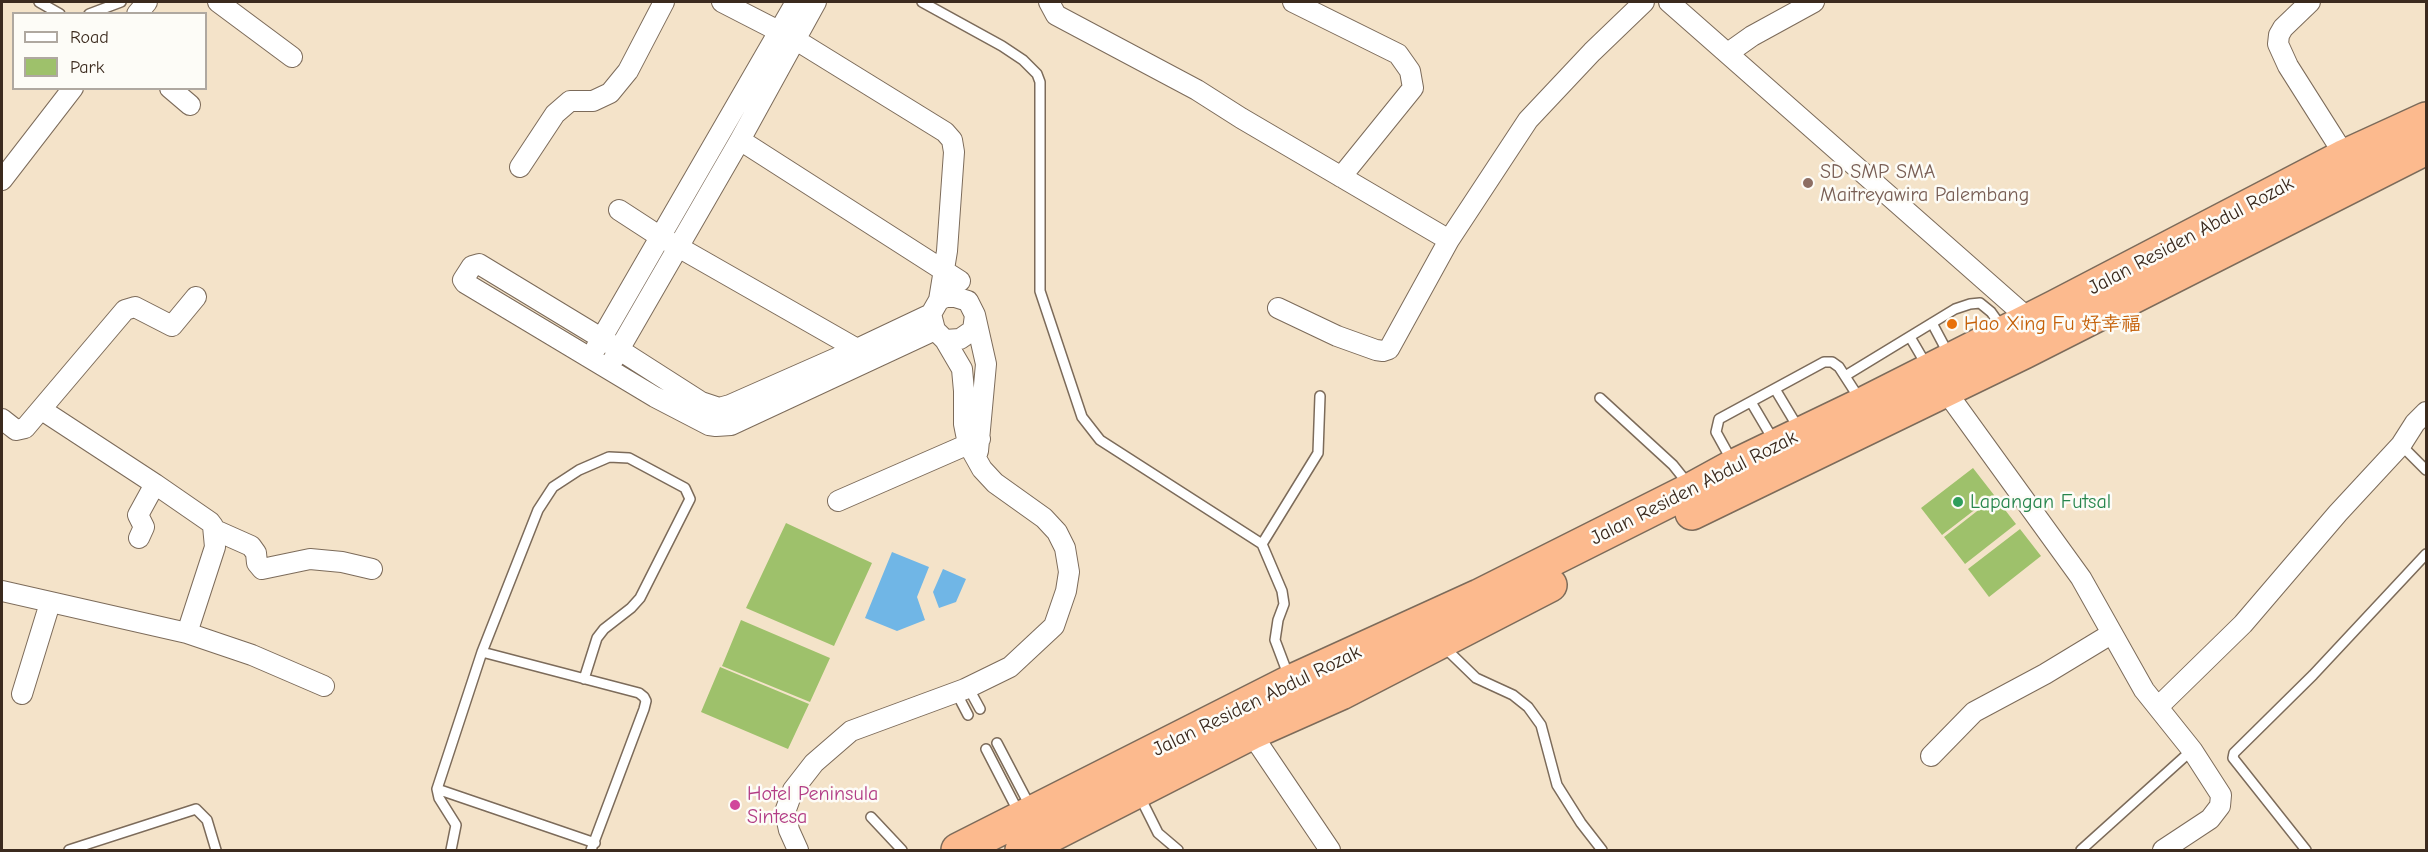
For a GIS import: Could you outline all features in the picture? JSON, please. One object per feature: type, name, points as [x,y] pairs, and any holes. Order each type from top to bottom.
[{"type":"highway","name":"Jalan Residen Abdul Rozak","points":[[958,850],[1030,835],[1137,792],[1251,733],[1341,693],[1673,522],[1942,373],[2354,168],[2427,118]]},
{"type":"highway","name":"Jalan Residen Abdul Rozak","points":[[1030,835],[1290,682],[1479,596],[1734,466],[1863,404],[1942,373],[2018,326],[2354,168],[2427,148]]},
{"type":"street","points":[[218,2],[292,57]]},
{"type":"street","points":[[520,167],[555,114],[570,101],[593,101],[610,93],[628,71],[664,2]]},
{"type":"street","points":[[722,2],[788,36],[945,132],[952,140],[954,152],[947,251],[952,276],[972,308],[986,364],[975,448]]},
{"type":"street","points":[[608,369],[740,140],[788,36],[796,2]]},
{"type":"street","points":[[590,358],[659,236],[788,36],[816,2]]},
{"type":"street","points":[[1048,2],[1056,15],[1197,90],[1449,240]]},
{"type":"street","points":[[1293,2],[1398,54],[1410,71],[1413,88],[1341,177]]},
{"type":"street","points":[[1278,308],[1337,336],[1383,351],[1389,349],[1449,240],[1528,120],[1592,52],[1644,2]]},
{"type":"street","points":[[1669,2],[1728,53],[2018,326]]},
{"type":"street","points":[[1728,53],[1752,36],[1814,2]]},
{"type":"street","points":[[2310,2],[2283,28],[2278,44],[2288,66],[2354,168]]},
{"type":"street","points":[[2,180],[72,90]]},
{"type":"street","points":[[172,90],[190,105]]},
{"type":"street","points":[[740,140],[952,276]]},
{"type":"street","points":[[619,210],[677,247],[857,349]]},
{"type":"street","points":[[717,417],[701,402],[619,349],[479,264],[472,266],[464,278],[465,283],[608,369],[709,425],[730,405],[784,390],[938,321],[955,297],[972,308]]},
{"type":"street","points":[[798,850],[789,830],[785,812],[793,790],[814,763],[851,731],[962,689],[1010,668],[1054,626],[1066,591],[1069,572],[1065,548],[1057,532],[1044,518],[995,483],[964,424],[964,378],[958,360],[938,321],[952,276]]},
{"type":"street","points":[[2,419],[16,430],[21,430],[42,410],[125,310],[135,307],[172,326],[196,297]]},
{"type":"street","points":[[938,321],[960,339],[972,330],[972,308]]},
{"type":"street","points":[[784,390],[857,349],[938,321]]},
{"type":"street","points":[[1942,373],[2081,578],[2144,690],[2192,750],[2221,795],[2221,803],[2210,819],[2163,850]]},
{"type":"street","points":[[42,410],[210,522],[215,530],[215,547],[187,633]]},
{"type":"street","points":[[2158,707],[2243,624],[2338,513],[2401,445],[2415,423],[2427,412]]},
{"type":"street","points":[[838,501],[975,448]]},
{"type":"street","points":[[139,538],[144,527],[138,515],[155,484]]},
{"type":"street","points":[[215,530],[251,546],[256,553],[257,563],[262,569],[310,559],[342,561],[372,569]]},
{"type":"street","points":[[2,591],[187,633],[252,656],[324,686]]},
{"type":"street","points":[[22,694],[50,603]]},
{"type":"street","points":[[1931,756],[1974,712],[2111,634]]},
{"type":"street","points":[[1251,733],[1330,850]]},
{"type":"lane","points":[[39,2],[56,12]]},
{"type":"lane","points":[[94,12],[121,2]]},
{"type":"lane","points":[[922,2],[1002,46],[1031,68],[1041,82],[1040,291],[1082,417],[1100,440],[1262,544],[1282,591],[1284,604],[1278,620],[1275,640],[1290,682]]},
{"type":"lane","points":[[1845,376],[1954,309],[1970,304],[1980,303],[1991,312],[2018,326]]},
{"type":"lane","points":[[1932,323],[1942,373]]},
{"type":"lane","points":[[1910,337],[1942,373]]},
{"type":"lane","points":[[1734,466],[1716,432],[1719,419],[1824,362],[1836,364],[1863,404]]},
{"type":"lane","points":[[1775,388],[1789,440]]},
{"type":"lane","points":[[1262,544],[1318,453],[1320,396]]},
{"type":"lane","points":[[1600,398],[1673,465],[1692,489]]},
{"type":"lane","points":[[1751,402],[1789,440]]},
{"type":"lane","points":[[2401,445],[2427,470]]},
{"type":"lane","points":[[451,850],[456,825],[439,798],[437,789],[482,652],[538,510],[553,487],[579,470],[609,457],[629,458],[685,488],[690,499],[640,597],[597,638],[584,679]]},
{"type":"lane","points":[[2306,850],[2233,758],[2234,753],[2318,670],[2427,554]]},
{"type":"lane","points":[[1439,642],[1476,678],[1514,695],[1528,706],[1541,725],[1557,785],[1581,823],[1602,850]]},
{"type":"lane","points":[[437,789],[593,847],[646,701],[639,693],[482,652]]},
{"type":"lane","points":[[962,689],[980,709]]},
{"type":"lane","points":[[962,689],[968,715]]},
{"type":"lane","points":[[997,743],[1030,835]]},
{"type":"lane","points":[[986,749],[1030,835]]},
{"type":"lane","points":[[2081,850],[2192,750]]},
{"type":"lane","points":[[1137,792],[1158,833],[1178,850]]},
{"type":"lane","points":[[69,850],[196,809],[207,820],[216,850]]},
{"type":"lane","points":[[871,817],[902,850]]},
{"type":"green space","name":"Lapangan Futsal","points":[[1973,468],[1994,495],[1942,535],[1921,508]]},
{"type":"green space","name":"Lapangan Futsal","points":[[1995,497],[2016,524],[1965,564],[1944,537]]},
{"type":"green space","points":[[786,523],[872,563],[834,646],[746,608]]},
{"type":"green space","name":"Lapangan Futsal","points":[[2020,529],[2041,556],[1989,597],[1968,569]]},
{"type":"green space","points":[[741,620],[830,658],[810,702],[722,666]]},
{"type":"green space","points":[[720,667],[809,704],[788,749],[701,712]]},
{"type":"water","points":[[892,552],[929,567],[917,597],[925,620],[897,631],[865,618]]},
{"type":"water","points":[[943,569],[966,579],[956,602],[939,608],[933,592]]},
{"type":"place","name":"SD SMP SMA Maitreyawira Palembang","points":[[1808,183]]},
{"type":"place","name":"Hao Xing Fu 好幸福","points":[[1952,324]]},
{"type":"place","name":"Lapangan Futsal","points":[[1958,502]]},
{"type":"place","name":"Hotel Peninsula Sintesa","points":[[735,805]]}]
